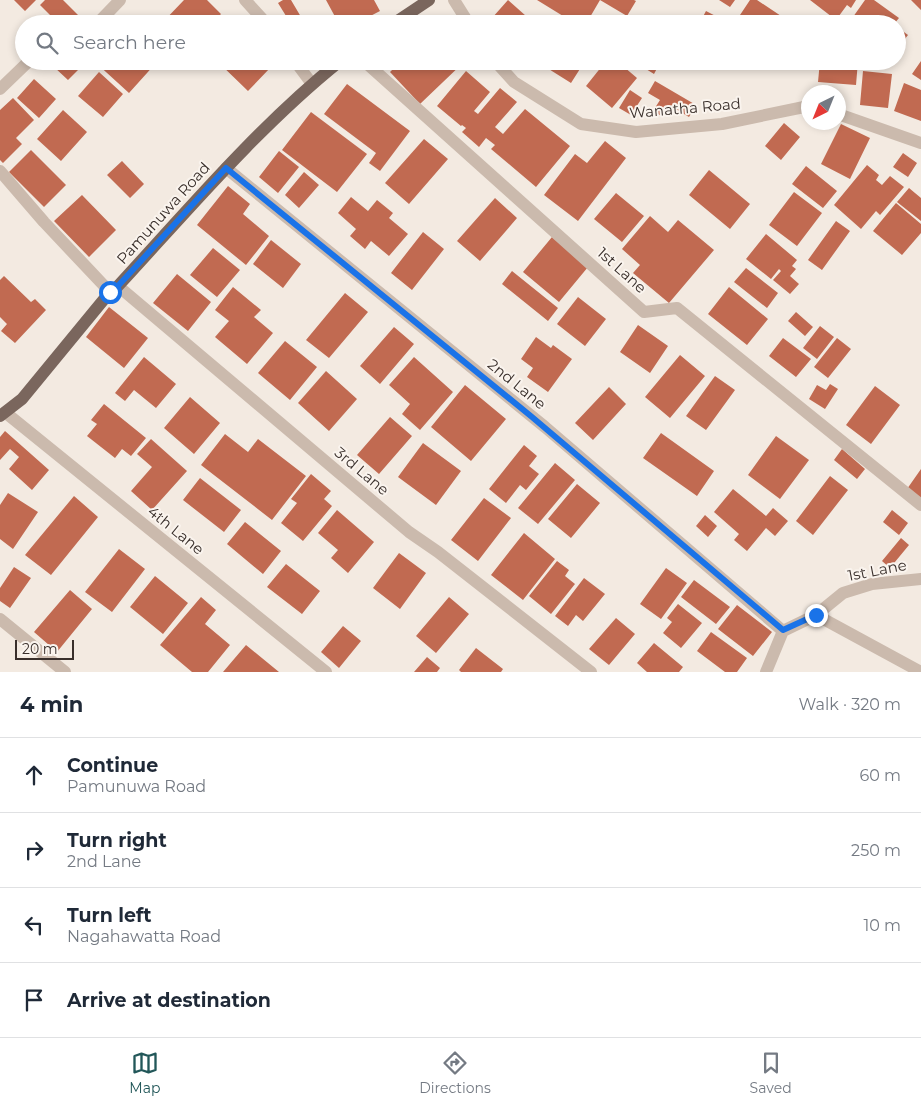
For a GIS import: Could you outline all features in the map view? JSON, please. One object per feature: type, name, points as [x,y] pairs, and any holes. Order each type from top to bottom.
[{"type":"main road","points":[[406,15],[429,0]]},
{"type":"main road","name":"Pamunuwa Road","points":[[3,415],[22,399],[114,289],[226,168],[312,84],[329,70]]},
{"type":"street","points":[[106,15],[120,0]]},
{"type":"street","points":[[245,0],[259,15]]},
{"type":"street","points":[[454,0],[463,15]]},
{"type":"street","points":[[0,89],[20,70]]},
{"type":"street","points":[[302,70],[312,84]]},
{"type":"street","name":"1st Lane","points":[[374,70],[644,312],[678,308],[921,505]]},
{"type":"street","name":"Wanatha Road","points":[[503,70],[514,82],[581,124],[636,132],[722,124],[801,109]]},
{"type":"street","points":[[846,117],[921,143]]},
{"type":"street","name":"2nd Lane","points":[[226,168],[538,422],[783,630]]},
{"type":"street","name":"3rd Lane","points":[[0,171],[44,222],[114,289],[409,532],[591,672]]},
{"type":"street","name":"4th Lane","points":[[3,415],[326,672]]},
{"type":"street","name":"1st Lane","points":[[783,630],[816,615],[843,593],[872,584],[921,578]]},
{"type":"street","points":[[816,615],[921,672]]},
{"type":"street","points":[[0,619],[65,672]]},
{"type":"street","points":[[766,672],[783,630]]},
{"type":"building","points":[[14,0],[36,0],[25,11]]},
{"type":"building","points":[[45,0],[63,0],[78,15],[50,15],[40,5]]},
{"type":"building","points":[[184,0],[207,0],[221,14],[220,15],[170,15]]},
{"type":"building","points":[[283,0],[291,0],[300,15],[285,15],[278,3]]},
{"type":"building","points":[[326,0],[374,0],[380,11],[372,15],[334,15]]},
{"type":"building","points":[[508,0],[525,15],[495,15]]},
{"type":"building","points":[[537,0],[600,0],[591,15],[561,15]]},
{"type":"building","points":[[600,0],[636,1],[628,15]]},
{"type":"building","points":[[719,0],[735,0],[730,7]]},
{"type":"building","points":[[750,0],[757,0],[780,15],[740,15]]},
{"type":"building","points":[[810,0],[856,0],[851,8],[847,5],[840,15],[830,15]]},
{"type":"building","points":[[865,0],[874,0],[895,15],[854,15]]},
{"type":"building","points":[[911,0],[921,0],[921,10]]},
{"type":"building","points":[[706,11],[714,15],[704,15]]},
{"type":"building","points":[[921,61],[921,80],[912,74]]},
{"type":"building","points":[[57,70],[78,70],[68,80]]},
{"type":"building","points":[[104,70],[150,70],[129,93]]},
{"type":"building","points":[[226,70],[268,70],[248,91]]},
{"type":"building","points":[[392,70],[456,70],[420,104],[390,72]]},
{"type":"building","points":[[550,70],[579,70],[571,83]]},
{"type":"building","points":[[599,70],[628,70],[637,78],[612,108],[586,86]]},
{"type":"building","points":[[648,70],[656,70],[654,74]]},
{"type":"building","points":[[819,70],[857,70],[856,85],[818,82]]},
{"type":"building","points":[[466,71],[490,92],[474,111],[478,114],[500,88],[517,102],[495,127],[503,134],[525,109],[570,146],[536,187],[491,149],[495,145],[486,138],[479,147],[462,132],[466,128],[437,106]]},
{"type":"building","points":[[863,71],[892,74],[888,108],[860,105]]},
{"type":"building","points":[[99,72],[123,94],[103,117],[78,96]]},
{"type":"building","points":[[34,79],[56,99],[39,118],[17,98]]},
{"type":"building","points":[[655,81],[696,105],[689,117],[669,105],[663,117],[653,111],[660,100],[648,93]]},
{"type":"building","points":[[904,83],[921,90],[921,121],[894,111]]},
{"type":"building","points":[[347,84],[410,131],[380,171],[369,163],[376,153],[324,114]]},
{"type":"building","points":[[630,90],[642,98],[631,115],[619,108]]},
{"type":"building","points":[[13,98],[34,120],[16,138],[22,144],[3,163],[0,160],[0,110]]},
{"type":"building","points":[[63,110],[87,132],[61,161],[37,139]]},
{"type":"building","points":[[311,112],[367,154],[337,192],[282,150]]},
{"type":"building","points":[[784,123],[800,137],[781,160],[765,146]]},
{"type":"building","points":[[846,126],[870,138],[850,179],[821,164],[838,130],[846,130]]},
{"type":"building","points":[[424,139],[448,159],[409,204],[385,183]]},
{"type":"building","points":[[605,141],[626,158],[578,221],[544,195],[575,154],[587,163]]},
{"type":"building","points":[[31,150],[66,185],[44,207],[9,172]]},
{"type":"building","points":[[279,151],[299,167],[278,193],[259,177]]},
{"type":"building","points":[[903,153],[917,163],[908,177],[893,167]]},
{"type":"building","points":[[122,161],[144,184],[130,198],[107,175]]},
{"type":"building","points":[[867,165],[879,175],[876,180],[882,185],[890,176],[904,187],[880,215],[876,211],[861,229],[834,205]]},
{"type":"building","points":[[806,166],[837,191],[823,208],[792,184]]},
{"type":"building","points":[[709,170],[750,204],[730,229],[689,195]]},
{"type":"building","points":[[304,172],[319,185],[299,208],[285,195]]},
{"type":"building","points":[[228,186],[250,204],[243,214],[269,236],[246,265],[197,225]]},
{"type":"building","points":[[909,188],[921,198],[921,221],[897,202]]},
{"type":"building","points":[[794,192],[822,213],[797,246],[769,225]]},
{"type":"building","points":[[616,193],[644,216],[622,242],[594,219]]},
{"type":"building","points":[[82,195],[116,230],[89,257],[54,221]]},
{"type":"building","points":[[351,197],[368,211],[377,200],[393,213],[389,218],[408,234],[389,256],[371,241],[365,249],[350,236],[356,229],[338,213]]},
{"type":"building","points":[[495,198],[517,218],[480,261],[457,241]]},
{"type":"building","points":[[896,203],[921,224],[921,233],[902,255],[873,231]]},
{"type":"building","points":[[650,216],[668,232],[678,220],[714,250],[669,303],[633,273],[640,265],[622,249]]},
{"type":"building","points":[[836,221],[850,231],[822,270],[808,260]]},
{"type":"building","points":[[423,232],[444,249],[412,290],[391,273]]},
{"type":"building","points":[[766,234],[797,260],[792,266],[796,269],[790,276],[799,284],[790,294],[773,280],[781,271],[779,269],[771,279],[746,259]]},
{"type":"building","points":[[552,237],[588,267],[559,302],[523,272]]},
{"type":"building","points":[[271,240],[301,264],[283,288],[253,264]]},
{"type":"building","points":[[213,248],[240,270],[217,297],[190,275]]},
{"type":"building","points":[[746,268],[778,293],[767,308],[734,282]]},
{"type":"building","points":[[512,271],[558,308],[548,321],[502,284]]},
{"type":"building","points":[[177,274],[211,302],[188,331],[153,303]]},
{"type":"building","points":[[4,276],[31,302],[35,299],[46,310],[15,343],[1,331],[7,324],[0,317],[0,280]]},
{"type":"building","points":[[233,287],[261,310],[254,317],[273,333],[247,364],[215,337],[229,321],[215,310]]},
{"type":"building","points":[[729,287],[768,319],[747,345],[708,314]]},
{"type":"building","points":[[345,293],[368,312],[329,358],[306,340]]},
{"type":"building","points":[[578,297],[606,319],[585,346],[557,324]]},
{"type":"building","points":[[109,307],[148,338],[124,368],[86,337]]},
{"type":"building","points":[[796,312],[813,327],[805,336],[788,321]]},
{"type":"building","points":[[638,325],[668,346],[650,373],[620,352]]},
{"type":"building","points":[[820,326],[834,337],[817,359],[803,348]]},
{"type":"building","points":[[394,327],[414,344],[380,384],[360,366]]},
{"type":"building","points":[[536,337],[551,348],[553,345],[572,359],[548,392],[527,377],[533,368],[521,359]]},
{"type":"building","points":[[783,338],[811,359],[796,377],[769,356]]},
{"type":"building","points":[[837,338],[851,349],[828,378],[814,367]]},
{"type":"building","points":[[285,341],[317,367],[290,400],[258,373]]},
{"type":"building","points":[[680,355],[705,376],[670,418],[645,397]]},
{"type":"building","points":[[144,357],[176,384],[156,408],[134,390],[125,401],[115,393]]},
{"type":"building","points":[[414,357],[453,392],[420,430],[402,414],[410,404],[389,385]]},
{"type":"building","points":[[326,371],[357,399],[329,431],[298,403]]},
{"type":"building","points":[[715,376],[735,390],[706,430],[686,416]]},
{"type":"building","points":[[830,384],[838,389],[825,409],[809,399],[817,385],[826,390]]},
{"type":"building","points":[[465,385],[506,419],[471,461],[431,427]]},
{"type":"building","points":[[875,386],[900,405],[871,444],[846,425]]},
{"type":"building","points":[[609,387],[626,404],[593,440],[575,423]]},
{"type":"building","points":[[190,397],[220,423],[194,454],[164,428]]},
{"type":"building","points":[[104,404],[146,438],[131,456],[122,449],[115,458],[87,436],[97,424],[91,420]]},
{"type":"building","points":[[390,417],[412,436],[379,474],[357,455]]},
{"type":"building","points":[[5,431],[49,470],[32,490],[9,469],[19,457],[10,449],[0,460],[0,437]]},
{"type":"building","points":[[661,433],[714,471],[697,496],[643,458]]},
{"type":"building","points":[[225,434],[248,452],[258,439],[306,476],[272,520],[201,465]]},
{"type":"building","points":[[776,436],[809,460],[780,499],[748,475]]},
{"type":"building","points":[[151,439],[187,471],[152,510],[131,491],[152,467],[137,454]]},
{"type":"building","points":[[423,443],[461,471],[436,505],[398,477]]},
{"type":"building","points":[[524,445],[537,456],[529,466],[539,474],[526,490],[520,485],[506,503],[489,489]]},
{"type":"building","points":[[842,449],[865,469],[857,479],[834,460]]},
{"type":"building","points":[[555,463],[575,480],[538,524],[518,508]]},
{"type":"building","points":[[921,469],[921,499],[907,489]]},
{"type":"building","points":[[311,474],[331,491],[324,499],[332,506],[303,541],[281,523],[297,503],[291,499]]},
{"type":"building","points":[[830,476],[848,490],[813,535],[796,521]]},
{"type":"building","points":[[200,478],[241,510],[224,532],[183,500]]},
{"type":"building","points":[[577,484],[600,503],[571,538],[548,519]]},
{"type":"building","points":[[733,489],[766,516],[773,508],[788,521],[775,536],[766,528],[747,551],[734,540],[739,534],[714,512]]},
{"type":"building","points":[[8,493],[38,512],[13,549],[0,539],[0,505]]},
{"type":"building","points":[[74,496],[98,517],[51,575],[25,555]]},
{"type":"building","points":[[484,498],[511,518],[478,561],[451,540]]},
{"type":"building","points":[[337,510],[374,542],[348,573],[331,558],[338,550],[318,533]]},
{"type":"building","points":[[892,510],[908,523],[899,535],[883,522]]},
{"type":"building","points":[[705,515],[717,526],[708,537],[696,526]]},
{"type":"building","points":[[245,522],[281,551],[263,574],[227,544]]},
{"type":"building","points":[[524,533],[555,559],[523,600],[491,575]]},
{"type":"building","points":[[901,538],[909,545],[890,568],[882,561]]},
{"type":"building","points":[[119,549],[145,569],[112,612],[85,592]]},
{"type":"building","points":[[399,553],[426,573],[400,609],[373,588]]},
{"type":"building","points":[[557,561],[569,570],[565,576],[575,584],[551,614],[529,596]]},
{"type":"building","points":[[286,564],[320,591],[302,614],[267,587]]},
{"type":"building","points":[[14,567],[31,578],[10,608],[0,601],[0,588]]},
{"type":"building","points":[[666,568],[687,583],[661,619],[640,604]]},
{"type":"building","points":[[155,576],[188,603],[163,634],[130,607]]},
{"type":"building","points":[[584,578],[605,594],[583,621],[576,615],[568,626],[555,616]]},
{"type":"building","points":[[694,580],[730,607],[716,624],[681,597]]},
{"type":"building","points":[[70,590],[92,609],[57,652],[34,632]]},
{"type":"building","points":[[201,597],[216,610],[205,624],[230,645],[208,672],[192,672],[160,645]]},
{"type":"building","points":[[449,597],[469,614],[436,653],[416,636]]},
{"type":"building","points":[[678,604],[702,623],[681,648],[663,633],[672,622],[667,618]]},
{"type":"building","points":[[737,605],[772,632],[753,656],[718,629]]},
{"type":"building","points":[[616,618],[635,634],[609,665],[589,649]]},
{"type":"building","points":[[343,626],[361,641],[339,668],[321,652]]},
{"type":"building","points":[[711,632],[747,658],[737,672],[725,672],[697,651]]},
{"type":"building","points":[[654,643],[683,667],[679,672],[647,672],[637,663]]},
{"type":"building","points":[[246,645],[279,672],[223,672]]},
{"type":"building","points":[[476,648],[503,669],[501,672],[461,672],[459,670]]},
{"type":"building","points":[[427,657],[440,668],[437,672],[414,672]]},
{"type":"route","points":[[110,292],[118,286],[226,168],[532,417],[783,630],[816,615]]}]
